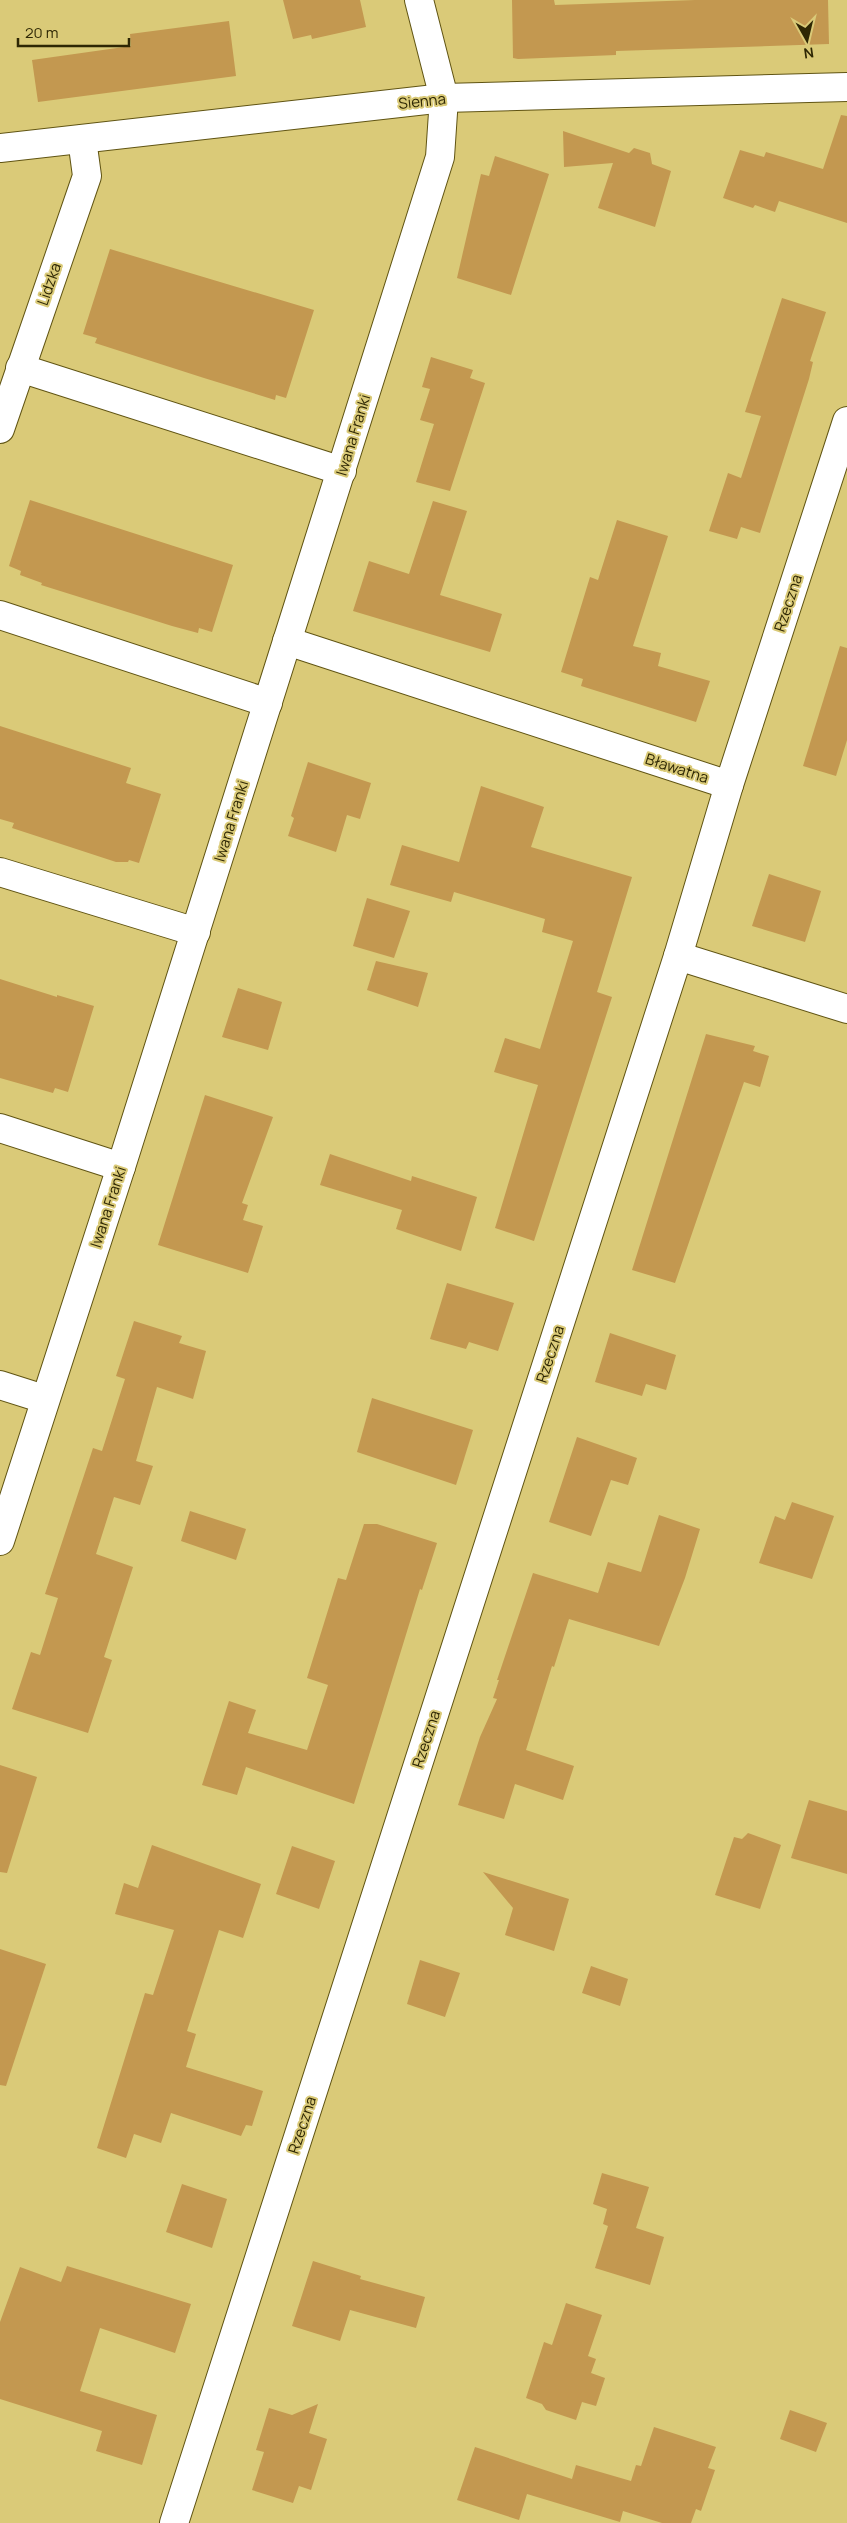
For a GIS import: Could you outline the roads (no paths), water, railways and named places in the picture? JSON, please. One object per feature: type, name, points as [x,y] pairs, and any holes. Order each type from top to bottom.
[{"type":"street","name":"Iwana Franki","points":[[0,1541],[44,1399],[196,932],[440,157],[444,98],[419,0]]},
{"type":"street","name":"Sienna","points":[[0,148],[444,98],[847,87]]},
{"type":"street","name":"Lidzka","points":[[0,429],[87,176],[82,139]]},
{"type":"street","points":[[20,368],[342,471]]},
{"type":"street","name":"Rzeczna","points":[[729,786],[847,421]]},
{"type":"street","points":[[0,615],[268,703]]},
{"type":"street","name":"Bławatna","points":[[287,641],[729,786],[678,956]]},
{"type":"street","points":[[0,872],[196,932]]},
{"type":"street","points":[[678,956],[847,1009]]},
{"type":"street","name":"Rzeczna","points":[[174,2523],[678,956]]},
{"type":"street","points":[[0,1128],[121,1167]]},
{"type":"street","points":[[0,1385],[44,1399]]}]
